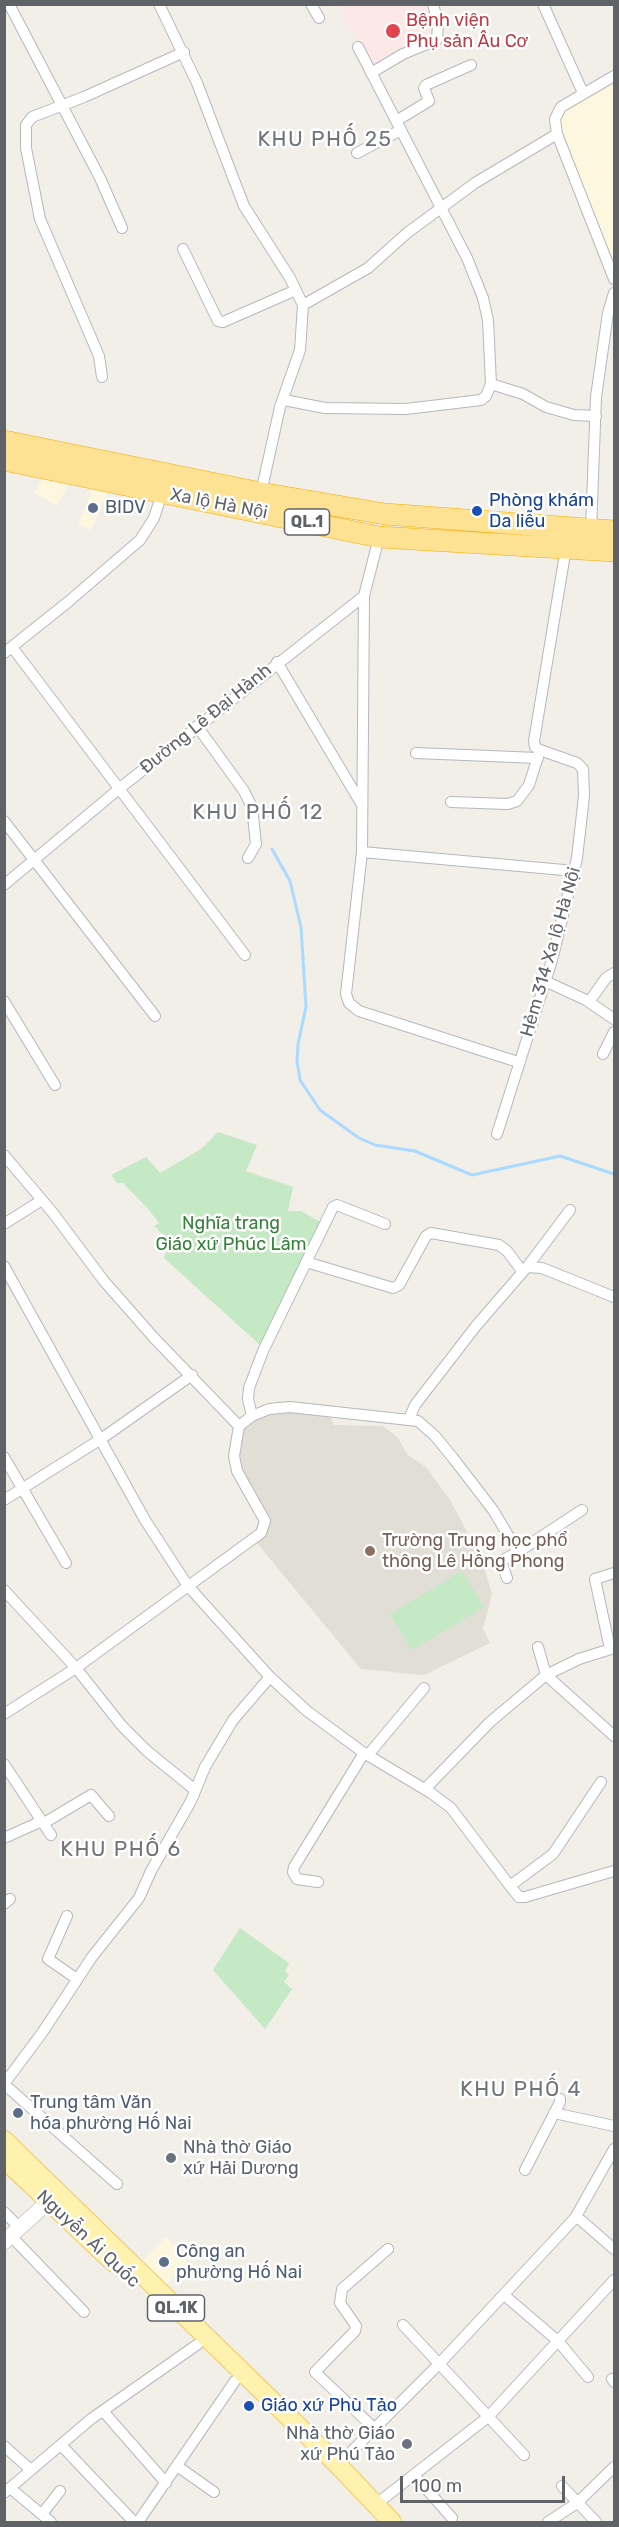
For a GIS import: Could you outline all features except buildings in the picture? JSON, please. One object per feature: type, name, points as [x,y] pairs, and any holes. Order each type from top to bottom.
[{"type":"highway","name":"Xa lộ Hà Nội","points":[[4,441],[261,493],[385,514],[615,531]]},
{"type":"highway","name":"Xa lộ Hà Nội","points":[[4,460],[380,537],[615,551]]},
{"type":"main road","name":"Nguyễn Ái Quốc","points":[[8,2150],[48,2202],[235,2381],[339,2472]]},
{"type":"main road","name":"Nguyễn Ái Quốc","points":[[8,2150],[339,2472],[375,2514],[392,2523]]},
{"type":"street","points":[[9,4],[63,105],[122,228]]},
{"type":"street","points":[[159,4],[184,52],[244,206],[303,305],[300,350],[284,400],[261,493]]},
{"type":"street","points":[[311,4],[319,18]]},
{"type":"street","points":[[371,73],[403,54],[437,40],[438,23],[434,4]]},
{"type":"street","points":[[543,4],[583,93]]},
{"type":"street","points":[[284,400],[325,408],[406,409],[481,400],[486,396],[490,384],[489,328],[483,298],[467,258],[358,47]]},
{"type":"street","points":[[102,377],[99,356],[40,219],[24,133],[32,117],[184,52]]},
{"type":"street","points":[[357,153],[398,126],[429,101],[424,88],[426,85],[471,65]]},
{"type":"street","points":[[615,76],[583,93],[561,107],[556,113],[557,134],[615,279]]},
{"type":"street","points":[[303,305],[368,268],[440,207],[475,183],[557,134]]},
{"type":"street","points":[[183,249],[218,321],[223,322],[296,290]]},
{"type":"street","points":[[591,530],[596,397],[606,323],[615,293]]},
{"type":"street","points":[[490,384],[523,394],[546,407],[574,415],[596,416]]},
{"type":"street","points":[[162,493],[154,518],[140,540],[8,650],[120,788],[245,956]]},
{"type":"street","points":[[380,537],[364,596],[362,852],[346,994],[352,1007],[518,1062]]},
{"type":"street","points":[[451,802],[508,804],[517,801],[529,785],[539,754],[534,741],[566,548]]},
{"type":"street","name":"Đường Lê Đại Hành","points":[[4,885],[197,726],[364,596]]},
{"type":"street","points":[[277,662],[363,806]]},
{"type":"street","points":[[197,726],[244,791],[252,807],[256,844],[248,858]]},
{"type":"street","points":[[416,753],[539,754]]},
{"type":"street","name":"Hẻm 314 Xa lộ Hà Nội","points":[[496,1134],[545,981],[575,871],[584,796],[583,769],[577,763],[539,754]]},
{"type":"street","points":[[4,821],[155,1016]]},
{"type":"street","points":[[362,852],[575,871]]},
{"type":"street","points":[[589,1002],[606,978],[615,973]]},
{"type":"street","points":[[545,981],[589,1002],[615,1018]]},
{"type":"street","points":[[4,1001],[55,1085]]},
{"type":"street","points":[[603,1054],[615,1032]]},
{"type":"street","points":[[4,1155],[104,1281],[155,1339],[239,1426]]},
{"type":"street","points":[[4,1224],[42,1200]]},
{"type":"street","points":[[252,1416],[248,1399],[262,1351],[333,1207],[337,1205],[384,1224]]},
{"type":"street","points":[[409,1419],[429,1386],[570,1210]]},
{"type":"street","points":[[306,1262],[393,1288],[399,1285],[426,1236],[431,1233],[499,1245],[525,1269],[542,1268],[611,1295]]},
{"type":"street","points":[[4,1266],[145,1520],[188,1586],[270,1677],[307,1711],[366,1754],[425,1789],[451,1808],[519,1897],[525,1898],[615,1871]]},
{"type":"street","points":[[4,1500],[101,1439],[192,1376]]},
{"type":"street","points":[[4,1714],[76,1668],[261,1533],[266,1521],[237,1471],[234,1456],[239,1426],[252,1416],[269,1409],[290,1407],[418,1420],[453,1458],[493,1510],[518,1552]]},
{"type":"street","points":[[4,1457],[66,1563]]},
{"type":"street","points":[[507,1578],[501,1561],[582,1510]]},
{"type":"street","points":[[425,1789],[490,1722],[546,1675],[579,1659],[612,1648],[595,1581],[596,1577],[615,1573]]},
{"type":"street","points":[[4,1590],[76,1668],[122,1726],[147,1751],[195,1790]]},
{"type":"street","points":[[538,1647],[546,1675],[615,1736]]},
{"type":"street","points":[[117,2184],[4,2084],[77,1979],[139,1898],[205,1767],[232,1720],[270,1677]]},
{"type":"street","points":[[318,1882],[297,1879],[293,1870],[366,1754],[424,1688]]},
{"type":"street","points":[[4,1764],[51,1835]]},
{"type":"street","points":[[510,1886],[553,1854],[601,1782]]},
{"type":"street","points":[[4,1838],[43,1822],[91,1794],[109,1816]]},
{"type":"street","points":[[67,1916],[48,1959],[77,1979]]},
{"type":"street","points":[[525,2170],[560,2099]]},
{"type":"street","points":[[555,2113],[615,2126]]},
{"type":"street","points":[[339,2472],[375,2429],[439,2364],[576,2216],[615,2149]]},
{"type":"street","points":[[12,2235],[48,2202]]},
{"type":"street","points":[[4,2212],[12,2235],[84,2312]]},
{"type":"street","points":[[576,2216],[615,2249]]},
{"type":"street","points":[[375,2429],[315,2372],[355,2331],[356,2326],[340,2303],[342,2289],[388,2249]]},
{"type":"street","points":[[375,2514],[414,2475],[488,2417],[615,2280]]},
{"type":"street","points":[[504,2295],[558,2341],[588,2377]]},
{"type":"street","points":[[403,2325],[524,2455]]},
{"type":"street","points":[[51,2523],[42,2514],[7,2491],[103,2410],[198,2344]]},
{"type":"street","points":[[139,2520],[235,2381]]},
{"type":"street","points":[[103,2410],[166,2482]]},
{"type":"street","points":[[61,2445],[139,2520],[154,2523]]},
{"type":"street","points":[[4,2446],[31,2470]]},
{"type":"street","points":[[177,2466],[214,2492]]},
{"type":"street","points":[[548,2523],[577,2503],[615,2467]]},
{"type":"street","points":[[414,2475],[452,2518]]},
{"type":"street","points":[[562,2486],[596,2523]]},
{"type":"street","points":[[42,2514],[60,2491]]},
{"type":"shaded area","name":"Bệnh viện Phụ sản Âu Cơ","points":[[337,5],[429,5],[434,23],[433,38],[373,67]]},
{"type":"shaded area","points":[[614,81],[614,266],[561,133],[560,114],[563,110]]},
{"type":"shaded area","points":[[45,474],[71,480],[57,506],[35,493]]},
{"type":"shaded area","name":"BIDV","points":[[95,485],[109,488],[91,530],[78,524]]},
{"type":"shaded area","name":"Trường Trung học phổ thông Lê Hồng Phong","points":[[289,1411],[330,1416],[334,1425],[383,1426],[397,1437],[408,1455],[426,1467],[450,1500],[482,1560],[492,1594],[483,1629],[490,1643],[424,1675],[361,1669],[256,1542],[265,1534],[269,1524],[241,1471],[238,1457],[242,1428],[254,1419],[270,1413]]},
{"type":"shaded area","name":"Công an phường Hố Nai","points":[[166,2237],[188,2261],[164,2287],[139,2264]]},
{"type":"green space","name":"Nghĩa trang Giáo xứ Phúc Lâm","points":[[218,1132],[257,1145],[246,1171],[293,1187],[288,1211],[301,1211],[320,1222],[260,1345],[164,1258],[170,1242],[154,1226],[159,1223],[123,1183],[117,1183],[111,1175],[146,1157],[160,1173],[201,1149]]},
{"type":"green space","points":[[462,1571],[484,1607],[412,1650],[390,1614]]},
{"type":"green space","points":[[240,1928],[289,1963],[285,1971],[289,1975],[284,1982],[292,1989],[265,2029],[213,1970]]},
{"type":"waterway","points":[[272,849],[290,881],[301,927],[306,1007],[298,1044],[297,1061],[300,1080],[320,1110],[359,1138],[375,1145],[415,1151],[472,1175],[560,1156],[614,1174]]},
{"type":"place","name":"Bệnh viện Phụ sản Âu Cơ","points":[[393,31]]},
{"type":"place","name":"BIDV","points":[[93,508]]},
{"type":"place","name":"Phòng khám Da liễu","points":[[477,511]]},
{"type":"place","name":"Trường Trung học phổ thông Lê Hồng Phong","points":[[370,1551]]},
{"type":"place","name":"Trung tâm Văn hóa phường Hố Nai","points":[[18,2113]]},
{"type":"place","name":"Nhà thờ Giáo xứ Hải Dương","points":[[171,2158]]},
{"type":"place","name":"Công an phường Hố Nai","points":[[164,2262]]},
{"type":"place","name":"Giáo xứ Phù Tảo","points":[[249,2406]]},
{"type":"place","name":"Nhà thờ Giáo xứ Phú Tảo","points":[[407,2444]]},
{"type":"district","name":"KHU PHỐ 25","points":[[325,140]]},
{"type":"district","name":"KHU PHỐ 12","points":[[258,813]]},
{"type":"district","name":"KHU PHỐ 6","points":[[121,1850]]},
{"type":"district","name":"KHU PHỐ 4","points":[[521,2090]]}]
